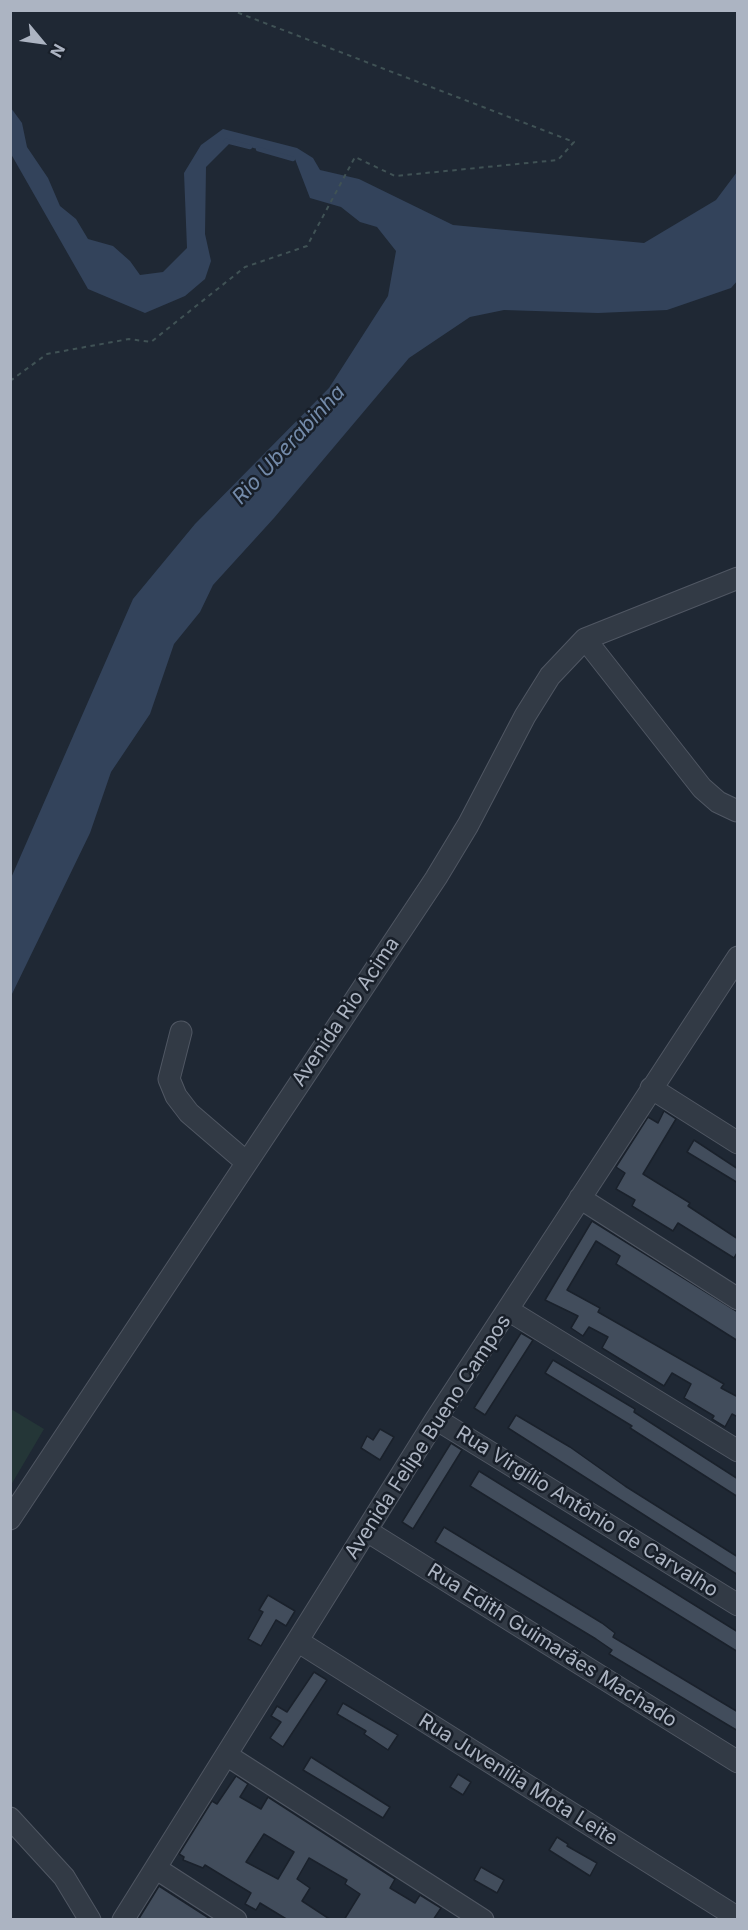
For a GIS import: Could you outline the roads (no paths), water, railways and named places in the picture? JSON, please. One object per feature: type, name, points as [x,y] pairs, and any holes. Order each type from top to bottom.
[{"type":"street","name":"Avenida Rio Acima","points":[[10,1519],[436,878],[468,825],[550,676],[585,639],[738,578]]},
{"type":"street","points":[[585,639],[702,788],[718,802],[737,811]]},
{"type":"street","name":"Avenida Felipe Bueno Campos","points":[[123,1920],[228,1756],[436,1419],[738,957]]},
{"type":"street","points":[[181,1032],[169,1079],[176,1096],[189,1113],[246,1162]]},
{"type":"street","points":[[651,1088],[738,1143]]},
{"type":"street","points":[[580,1198],[738,1299]]},
{"type":"street","points":[[508,1310],[738,1451]]},
{"type":"street","name":"Rua Virgílio Antônio de Carvalho","points":[[436,1419],[738,1605]]},
{"type":"street","name":"Rua Edith Guimarães Machado","points":[[367,1531],[738,1762]]},
{"type":"street","name":"Rua Juvenília Mota Leite","points":[[299,1642],[738,1918]]},
{"type":"street","points":[[228,1756],[483,1920]]},
{"type":"street","points":[[10,1818],[64,1877],[91,1919]]},
{"type":"street","points":[[157,1869],[236,1920]]},
{"type":"water","name":"Rio Uberabinha","points":[[11,108],[22,123],[27,147],[48,178],[60,206],[76,219],[88,239],[113,246],[130,261],[140,275],[163,272],[187,248],[184,173],[201,145],[223,129],[297,148],[313,158],[320,170],[359,179],[453,225],[644,243],[716,200],[737,172],[738,280],[731,288],[667,310],[598,313],[504,310],[470,317],[409,358],[274,518],[213,585],[200,612],[174,644],[150,714],[111,772],[90,833],[11,996],[11,878],[133,599],[195,524],[329,388],[388,296],[396,251],[377,227],[360,222],[341,207],[310,198],[295,159],[231,142],[206,167],[205,234],[211,261],[205,279],[185,296],[145,313],[88,289],[11,154]]},
{"type":"waterway","points":[[226,141],[250,147]]},
{"type":"waterway","points":[[258,149],[293,159]]}]
